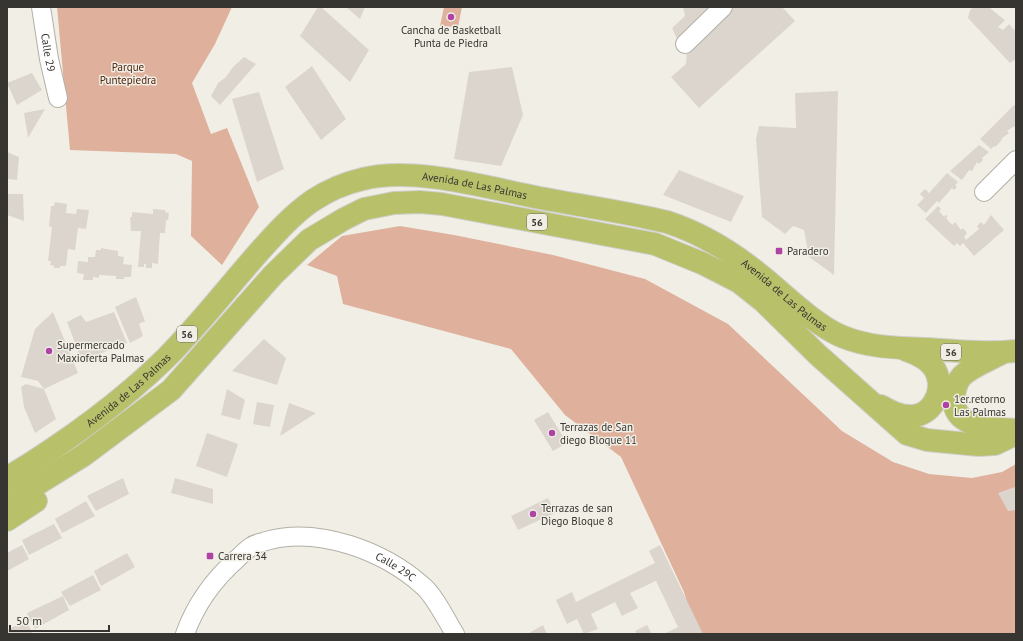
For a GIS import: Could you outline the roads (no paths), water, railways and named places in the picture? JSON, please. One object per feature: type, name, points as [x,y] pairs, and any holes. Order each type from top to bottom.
[{"type":"main road","name":"Avenida de Las Palmas","points":[[7,478],[30,464],[95,418],[145,378],[168,356],[277,232],[301,209],[314,199],[341,186],[379,176],[400,175],[433,178],[667,222],[696,233],[724,248],[763,277],[803,311],[841,336],[873,346],[959,352],[1009,351]]},
{"type":"main road","name":"Avenida de Las Palmas","points":[[7,503],[81,457],[171,390],[273,275],[309,240],[364,209],[394,202],[442,204],[655,244],[689,258],[739,282],[763,301],[818,355],[907,434],[927,440],[979,445],[995,444],[1016,434]]},
{"type":"main road","points":[[871,401],[899,415],[909,416],[922,414],[932,408],[938,389],[937,373],[930,363],[918,354],[900,348]]},
{"type":"main road","points":[[1009,351],[964,375],[956,385],[955,406],[959,414],[968,422],[982,427],[1016,430]]},
{"type":"main road","points":[[7,520],[55,490],[68,479],[81,457]]},
{"type":"street","name":"Calle 29","points":[[41,7],[49,59],[58,98]]},
{"type":"street","points":[[685,44],[723,7]]},
{"type":"street","points":[[984,192],[1016,160]]},
{"type":"street","name":"Calle 29C","points":[[185,634],[190,621],[207,590],[227,567],[252,546],[278,538],[310,536],[345,542],[395,564],[425,587],[455,634]]},
{"type":"place","name":"Cancha de Basketball Punta de Piedra","points":[[451,17]]},
{"type":"place","name":"Paradero","points":[[779,251]]},
{"type":"place","name":"Supermercado Maxioferta Palmas","points":[[49,351]]},
{"type":"place","name":"1er.retorno Las Palmas","points":[[946,405]]},
{"type":"place","name":"Terrazas de San diego Bloque 11","points":[[552,433]]},
{"type":"place","name":"Terrazas de san Diego Bloque 8","points":[[533,514]]},
{"type":"place","name":"Carrera 34","points":[[210,556]]},
{"type":"park label","name":"Parque Puntepiedra","points":[[128,73]]}]
